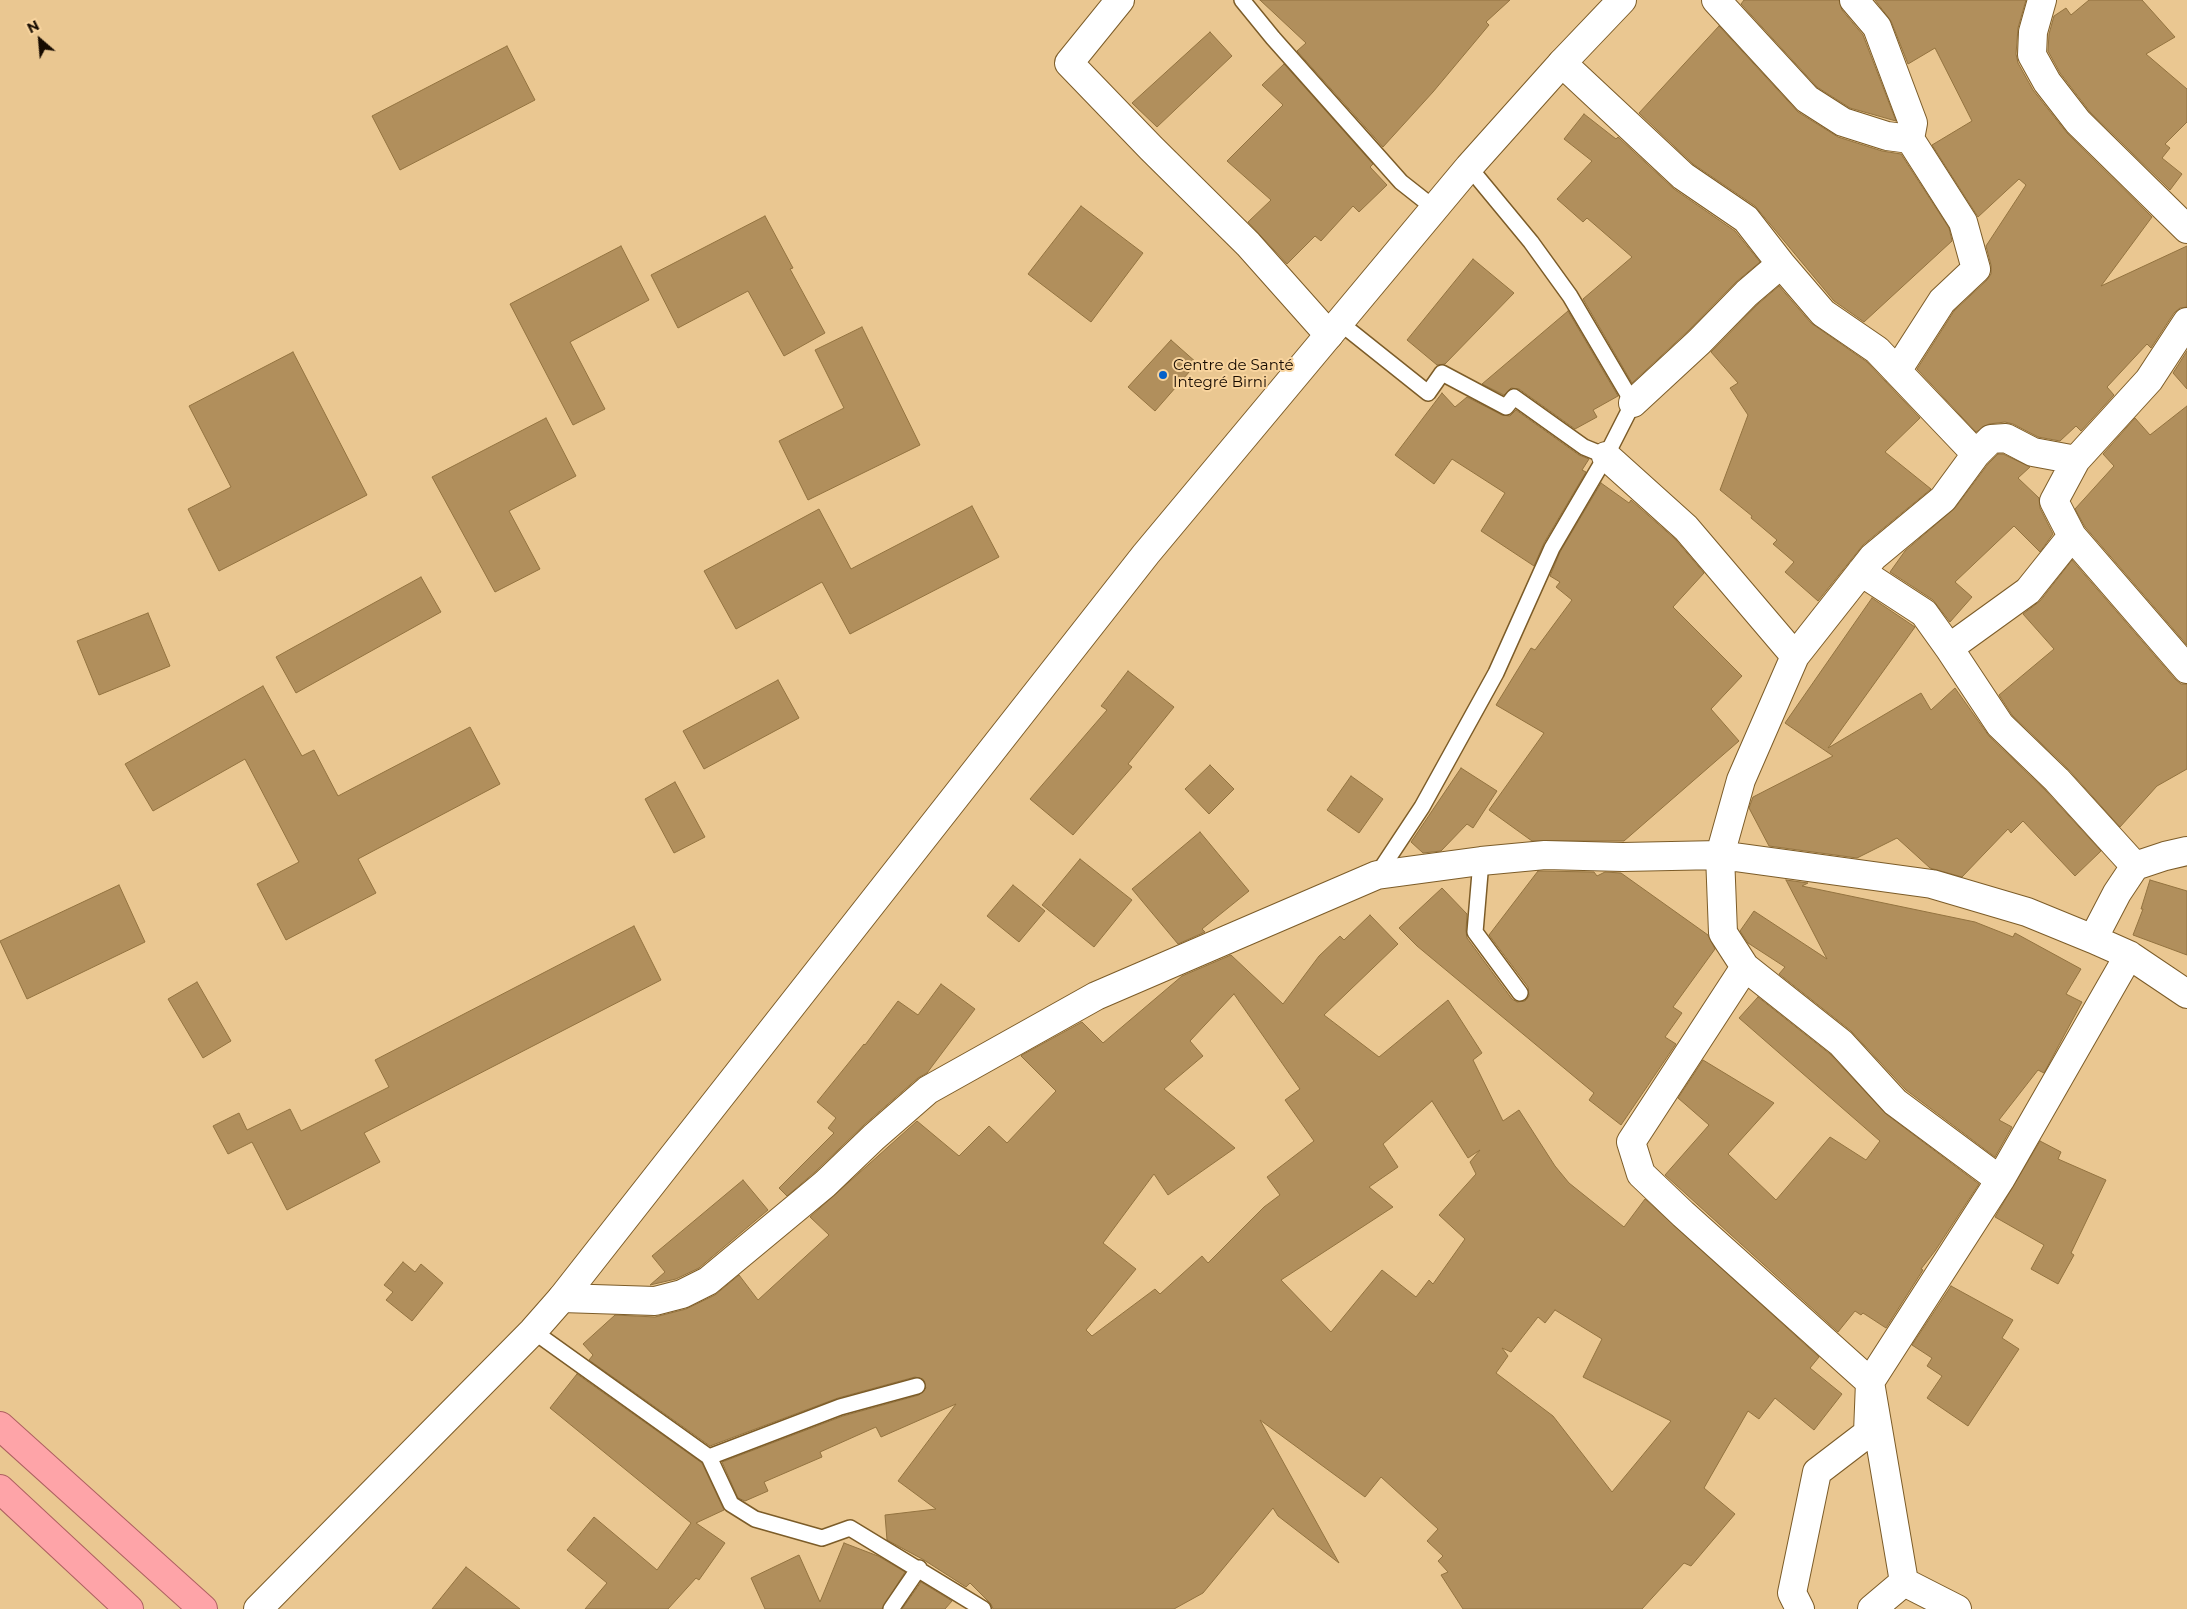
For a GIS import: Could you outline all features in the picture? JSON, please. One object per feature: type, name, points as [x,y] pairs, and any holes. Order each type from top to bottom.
[{"type":"highway","points":[[0,1426],[203,1609]]},
{"type":"highway","points":[[0,1489],[129,1609]]},
{"type":"street","points":[[1120,0],[1070,63],[1151,148],[1334,328]]},
{"type":"street","points":[[258,1609],[533,1331],[562,1298],[1146,554],[1469,167],[1562,63],[1622,0]]},
{"type":"street","points":[[1716,0],[1807,99],[1843,122],[1886,136],[1910,139]]},
{"type":"street","points":[[1854,0],[1877,27],[1912,122],[1910,139],[1963,222],[1976,269],[1942,301],[1897,371]]},
{"type":"street","points":[[2042,0],[2033,32],[2032,55],[2047,82],[2078,122],[2187,229]]},
{"type":"street","points":[[1562,63],[1684,176],[1746,219],[1823,313],[1877,350],[1976,454]]},
{"type":"street","points":[[1633,402],[1699,342],[1747,292],[1781,264]]},
{"type":"street","points":[[2187,322],[2149,380],[2076,460],[2054,501],[2072,536],[2187,669]]},
{"type":"street","points":[[2000,1180],[1895,1102],[1840,1043],[1745,967],[1723,933],[1720,855],[1741,780],[1795,656],[1873,557],[1943,499],[1976,454],[1991,439],[2006,438],[2033,452],[2076,460]]},
{"type":"street","points":[[1606,456],[1686,528],[1795,656]]},
{"type":"street","points":[[1949,648],[2028,591],[2072,536]]},
{"type":"street","points":[[1860,572],[1924,613],[2000,725],[2057,780],[2135,866]]},
{"type":"street","points":[[2092,939],[2117,893],[2135,866],[2187,851]]},
{"type":"street","points":[[562,1298],[654,1301],[682,1294],[708,1282],[825,1184],[874,1137],[928,1090],[1096,996],[1378,875],[1481,860],[1545,855],[1623,857],[1720,855],[1932,884],[2027,912],[2092,939],[2129,956],[2187,994]]},
{"type":"street","points":[[1800,1609],[1792,1593],[1817,1472],[1868,1434],[1870,1382],[2000,1180],[2129,956]]},
{"type":"street","points":[[1745,967],[1630,1142],[1641,1174],[1870,1382],[1904,1582]]},
{"type":"street","points":[[1872,1609],[1904,1582]]},
{"type":"street","points":[[1904,1582],[1957,1609]]},
{"type":"lane","points":[[1242,0],[1273,38],[1401,182],[1434,208]]},
{"type":"lane","points":[[1378,875],[1422,807],[1496,673],[1552,548],[1606,456],[1633,402],[1570,296],[1531,242],[1469,167]]},
{"type":"lane","points":[[1334,328],[1428,392],[1442,373],[1506,407],[1514,397],[1584,447],[1606,456]]},
{"type":"lane","points":[[1481,860],[1475,932],[1520,994]]},
{"type":"lane","points":[[533,1331],[709,1457],[731,1504],[755,1519],[822,1538],[850,1528],[919,1568],[983,1609]]},
{"type":"lane","points":[[709,1457],[840,1407],[917,1386]]},
{"type":"lane","points":[[891,1609],[919,1568]]},
{"type":"building","points":[[1260,0],[1510,0],[1486,22],[1489,25],[1433,92],[1383,147],[1297,51],[1306,43]]},
{"type":"building","points":[[1744,0],[1839,0],[1842,10],[1863,35],[1896,121],[1850,108],[1817,87],[1741,4]]},
{"type":"building","points":[[1875,0],[2026,0],[2018,28],[2016,54],[2018,63],[2033,90],[2067,133],[2152,217],[2101,286],[2187,246],[2187,307],[2180,308],[2174,313],[2151,348],[2147,344],[2107,387],[2114,395],[2081,431],[2076,426],[2060,441],[2038,437],[2005,422],[1989,424],[1976,432],[1917,369],[1954,311],[1991,274],[1991,265],[1986,246],[2026,185],[2019,179],[1978,217],[1932,145],[1972,121],[1935,48],[1908,64],[1891,21]]},
{"type":"building","points":[[2089,0],[2142,0],[2175,37],[2146,54],[2187,89],[2187,122],[2165,144],[2170,148],[2162,158],[2182,174],[2170,190],[2090,112],[2060,73],[2048,51],[2049,34],[2054,16],[2066,8],[2071,15]]},
{"type":"building","points":[[1719,26],[1798,112],[1838,137],[1882,151],[1901,154],[1949,228],[1952,241],[1864,322],[1834,301],[1755,206],[1693,164],[1639,113]]},
{"type":"building","points":[[1210,32],[1232,56],[1157,127],[1132,103]]},
{"type":"building","points":[[507,46],[535,100],[400,170],[372,116]]},
{"type":"building","points":[[1284,64],[1373,164],[1370,167],[1387,185],[1359,212],[1353,206],[1321,241],[1315,236],[1287,264],[1248,222],[1271,200],[1227,161],[1283,105],[1262,85]]},
{"type":"building","points":[[1584,114],[1616,139],[1618,137],[1674,189],[1735,231],[1760,262],[1736,282],[1688,331],[1632,383],[1583,299],[1632,257],[1587,218],[1583,222],[1557,199],[1592,161],[1564,139]]},
{"type":"building","points":[[1081,206],[1143,253],[1091,322],[1028,274]]},
{"type":"building","points":[[765,216],[793,268],[790,269],[825,333],[784,356],[748,291],[678,328],[651,275]]},
{"type":"building","points":[[621,246],[649,300],[570,342],[605,409],[573,425],[510,304]]},
{"type":"building","points":[[1473,259],[1514,293],[1445,364],[1437,365],[1407,340]]},
{"type":"building","points":[[1779,286],[1811,323],[1867,362],[1920,418],[1885,452],[1931,489],[1863,545],[1818,601],[1785,572],[1794,562],[1773,544],[1777,540],[1751,518],[1752,516],[1720,490],[1748,415],[1730,388],[1738,383],[1711,352],[1758,304]]},
{"type":"building","points":[[1568,311],[1618,396],[1593,410],[1597,417],[1575,429],[1519,389],[1511,388],[1504,395],[1482,384]]},
{"type":"building","points":[[862,327],[920,445],[808,500],[779,441],[844,408],[815,350]]},
{"type":"building","name":"Centre de Santé Integré Birni","points":[[1171,340],[1197,363],[1155,411],[1128,387]]},
{"type":"building","points":[[2187,351],[2187,389],[2173,373]]},
{"type":"building","points":[[293,352],[367,495],[219,571],[188,509],[231,487],[189,406]]},
{"type":"building","points":[[1442,393],[1455,407],[1467,397],[1502,415],[1510,416],[1516,410],[1579,455],[1589,459],[1582,470],[1586,472],[1544,543],[1534,566],[1481,531],[1505,493],[1452,459],[1434,484],[1395,455]]},
{"type":"building","points":[[2187,406],[2187,645],[2085,527],[2075,509],[2114,466],[2103,454],[2135,418],[2150,435]]},
{"type":"building","points":[[546,418],[576,476],[509,511],[540,569],[495,592],[432,477]]},
{"type":"building","points":[[1998,454],[2003,454],[2030,467],[2018,478],[2039,498],[2040,508],[2053,534],[2040,552],[2014,526],[1955,582],[1972,597],[1950,622],[1933,600],[1890,572],[1905,551],[1955,508],[1988,464]]},
{"type":"building","points":[[1601,483],[1629,503],[1631,500],[1675,539],[1704,573],[1673,607],[1742,676],[1711,709],[1739,741],[1624,841],[1532,841],[1489,810],[1544,733],[1496,705],[1531,648],[1535,650],[1572,600],[1556,587],[1560,582],[1550,576],[1560,552]]},
{"type":"building","points":[[972,506],[999,557],[850,634],[822,582],[736,629],[704,571],[819,509],[851,569]]},
{"type":"building","points":[[2072,560],[2175,679],[2181,684],[2187,684],[2187,769],[2157,786],[2120,827],[2068,769],[2012,715],[1999,695],[2054,649],[2023,614],[2040,601]]},
{"type":"building","points":[[421,577],[441,612],[296,693],[276,657]]},
{"type":"building","points":[[1872,598],[1915,627],[1828,748],[1921,693],[1931,710],[1955,688],[1989,736],[2046,791],[2101,851],[2075,876],[2023,821],[2011,833],[2008,829],[1962,877],[1930,868],[1897,838],[1857,858],[1769,846],[1749,808],[1753,797],[1833,756],[1785,723]]},
{"type":"building","points":[[148,613],[170,666],[99,695],[77,641]]},
{"type":"building","points":[[1128,671],[1174,707],[1128,764],[1132,767],[1073,835],[1030,799],[1107,710],[1101,706]]},
{"type":"building","points":[[778,680],[799,718],[704,769],[683,731]]},
{"type":"building","points":[[263,686],[302,756],[314,750],[338,796],[470,727],[500,784],[358,859],[376,893],[286,940],[257,884],[299,862],[245,759],[153,811],[125,764]]},
{"type":"building","points":[[1210,765],[1234,789],[1209,814],[1185,789]]},
{"type":"building","points":[[1461,768],[1497,791],[1473,828],[1467,824],[1441,851],[1423,853],[1411,842]]},
{"type":"building","points":[[1351,776],[1383,799],[1359,833],[1327,810]]},
{"type":"building","points":[[675,782],[705,837],[674,853],[645,799]]},
{"type":"building","points":[[1200,832],[1249,891],[1202,929],[1205,932],[1178,944],[1132,889]]},
{"type":"building","points":[[1080,859],[1132,900],[1094,947],[1042,905]]},
{"type":"building","points":[[1538,871],[1594,872],[1597,876],[1605,872],[1621,873],[1708,935],[1715,949],[1673,1007],[1682,1013],[1665,1037],[1676,1044],[1621,1125],[1589,1100],[1594,1093],[1417,946],[1399,928],[1442,888],[1467,914],[1467,938],[1512,999],[1517,1002],[1525,1001],[1529,996],[1528,987],[1489,935]]},
{"type":"building","points":[[1786,880],[1808,883],[1802,886],[1975,922],[2013,937],[2015,933],[2081,969],[2066,994],[2082,1002],[2044,1073],[2038,1070],[1999,1120],[2012,1127],[1995,1157],[1906,1090],[1851,1031],[1779,974],[1785,967],[1748,943],[1740,931],[1754,911],[1827,959]]},
{"type":"building","points":[[2150,880],[2187,891],[2187,955],[2133,935],[2143,909],[2141,909]]},
{"type":"building","points":[[119,885],[145,942],[27,999],[0,941]]},
{"type":"building","points":[[1013,885],[1045,911],[1019,942],[987,916]]},
{"type":"building","points":[[1370,915],[1398,944],[1324,1015],[1379,1057],[1448,1000],[1482,1053],[1473,1060],[1503,1121],[1519,1110],[1555,1166],[1569,1183],[1624,1227],[1645,1199],[1819,1357],[1810,1368],[1842,1394],[1814,1430],[1775,1398],[1759,1419],[1748,1411],[1704,1488],[1735,1514],[1691,1566],[1684,1563],[1642,1609],[1463,1609],[1441,1575],[1448,1572],[1438,1561],[1443,1556],[1427,1541],[1438,1529],[1381,1477],[1365,1497],[1260,1420],[1339,1563],[1278,1516],[1273,1508],[1203,1593],[1174,1609],[993,1609],[991,1604],[970,1583],[966,1587],[924,1560],[887,1540],[885,1515],[936,1509],[898,1481],[956,1404],[881,1437],[876,1427],[820,1452],[822,1457],[764,1482],[768,1491],[745,1501],[738,1498],[722,1462],[843,1416],[919,1395],[926,1388],[923,1379],[915,1377],[838,1398],[710,1446],[589,1360],[593,1355],[583,1344],[615,1315],[655,1317],[686,1309],[715,1295],[739,1275],[758,1300],[829,1235],[810,1217],[917,1121],[959,1156],[989,1126],[1007,1143],[1056,1091],[1022,1055],[1082,1022],[1103,1043],[1182,976],[1231,955],[1283,1004],[1319,956],[1340,936],[1344,940]],"holes":[[[1234,994],[1300,1089],[1285,1100],[1314,1141],[1267,1177],[1280,1195],[1264,1207],[1208,1263],[1202,1256],[1160,1294],[1155,1289],[1092,1336],[1086,1330],[1136,1269],[1103,1243],[1154,1174],[1168,1195],[1235,1148],[1164,1089],[1203,1056],[1190,1041]],[[1432,1101],[1468,1158],[1480,1150],[1470,1162],[1476,1174],[1439,1215],[1465,1239],[1433,1284],[1429,1280],[1416,1297],[1382,1270],[1331,1332],[1281,1280],[1393,1207],[1369,1187],[1398,1167],[1383,1144]],[[1555,1310],[1602,1339],[1583,1377],[1671,1421],[1612,1492],[1553,1416],[1496,1373],[1508,1356],[1502,1348],[1511,1352],[1538,1317],[1545,1323]]]},
{"type":"building","points":[[634,926],[661,980],[364,1133],[380,1162],[287,1210],[252,1142],[228,1154],[213,1126],[239,1113],[247,1130],[290,1109],[301,1131],[389,1087],[375,1060]]},
{"type":"building","points":[[197,982],[231,1041],[203,1058],[168,999]]},
{"type":"building","points":[[941,984],[975,1009],[927,1073],[918,1078],[864,1125],[787,1196],[779,1188],[834,1133],[828,1128],[836,1118],[817,1102],[865,1045],[898,1001],[918,1015]]},
{"type":"building","points":[[1758,997],[1830,1054],[1886,1114],[1979,1184],[1921,1269],[1923,1270],[1886,1328],[1863,1313],[1861,1315],[1855,1311],[1838,1332],[1665,1175],[1709,1125],[1678,1098],[1703,1060],[1774,1103],[1728,1154],[1776,1200],[1830,1137],[1866,1160],[1880,1141],[1739,1018]]},
{"type":"building","points":[[2040,1141],[2061,1152],[2058,1159],[2106,1180],[2071,1253],[2074,1255],[2058,1284],[2031,1269],[2044,1245],[1995,1217]]},
{"type":"building","points":[[743,1180],[768,1210],[699,1268],[676,1279],[650,1285],[665,1272],[652,1256]]},
{"type":"building","points":[[403,1262],[415,1272],[421,1264],[443,1283],[412,1321],[386,1300],[393,1292],[384,1285]]},
{"type":"building","points":[[1951,1286],[2013,1320],[2002,1338],[2019,1349],[1968,1426],[1927,1398],[1942,1376],[1927,1366],[1932,1358],[1912,1345]]},
{"type":"building","points":[[577,1374],[702,1463],[724,1510],[696,1523],[725,1543],[699,1580],[696,1578],[668,1609],[585,1609],[607,1583],[567,1550],[594,1517],[657,1570],[691,1523],[550,1408]]},
{"type":"building","points":[[844,1543],[878,1556],[905,1572],[882,1609],[765,1609],[751,1578],[799,1555],[820,1602]]},
{"type":"building","points":[[466,1567],[520,1609],[432,1609]]},
{"type":"building","points":[[921,1582],[952,1601],[945,1609],[902,1609]]},
{"type":"place","name":"Centre de Santé Integré Birni","points":[[1163,375]]}]
